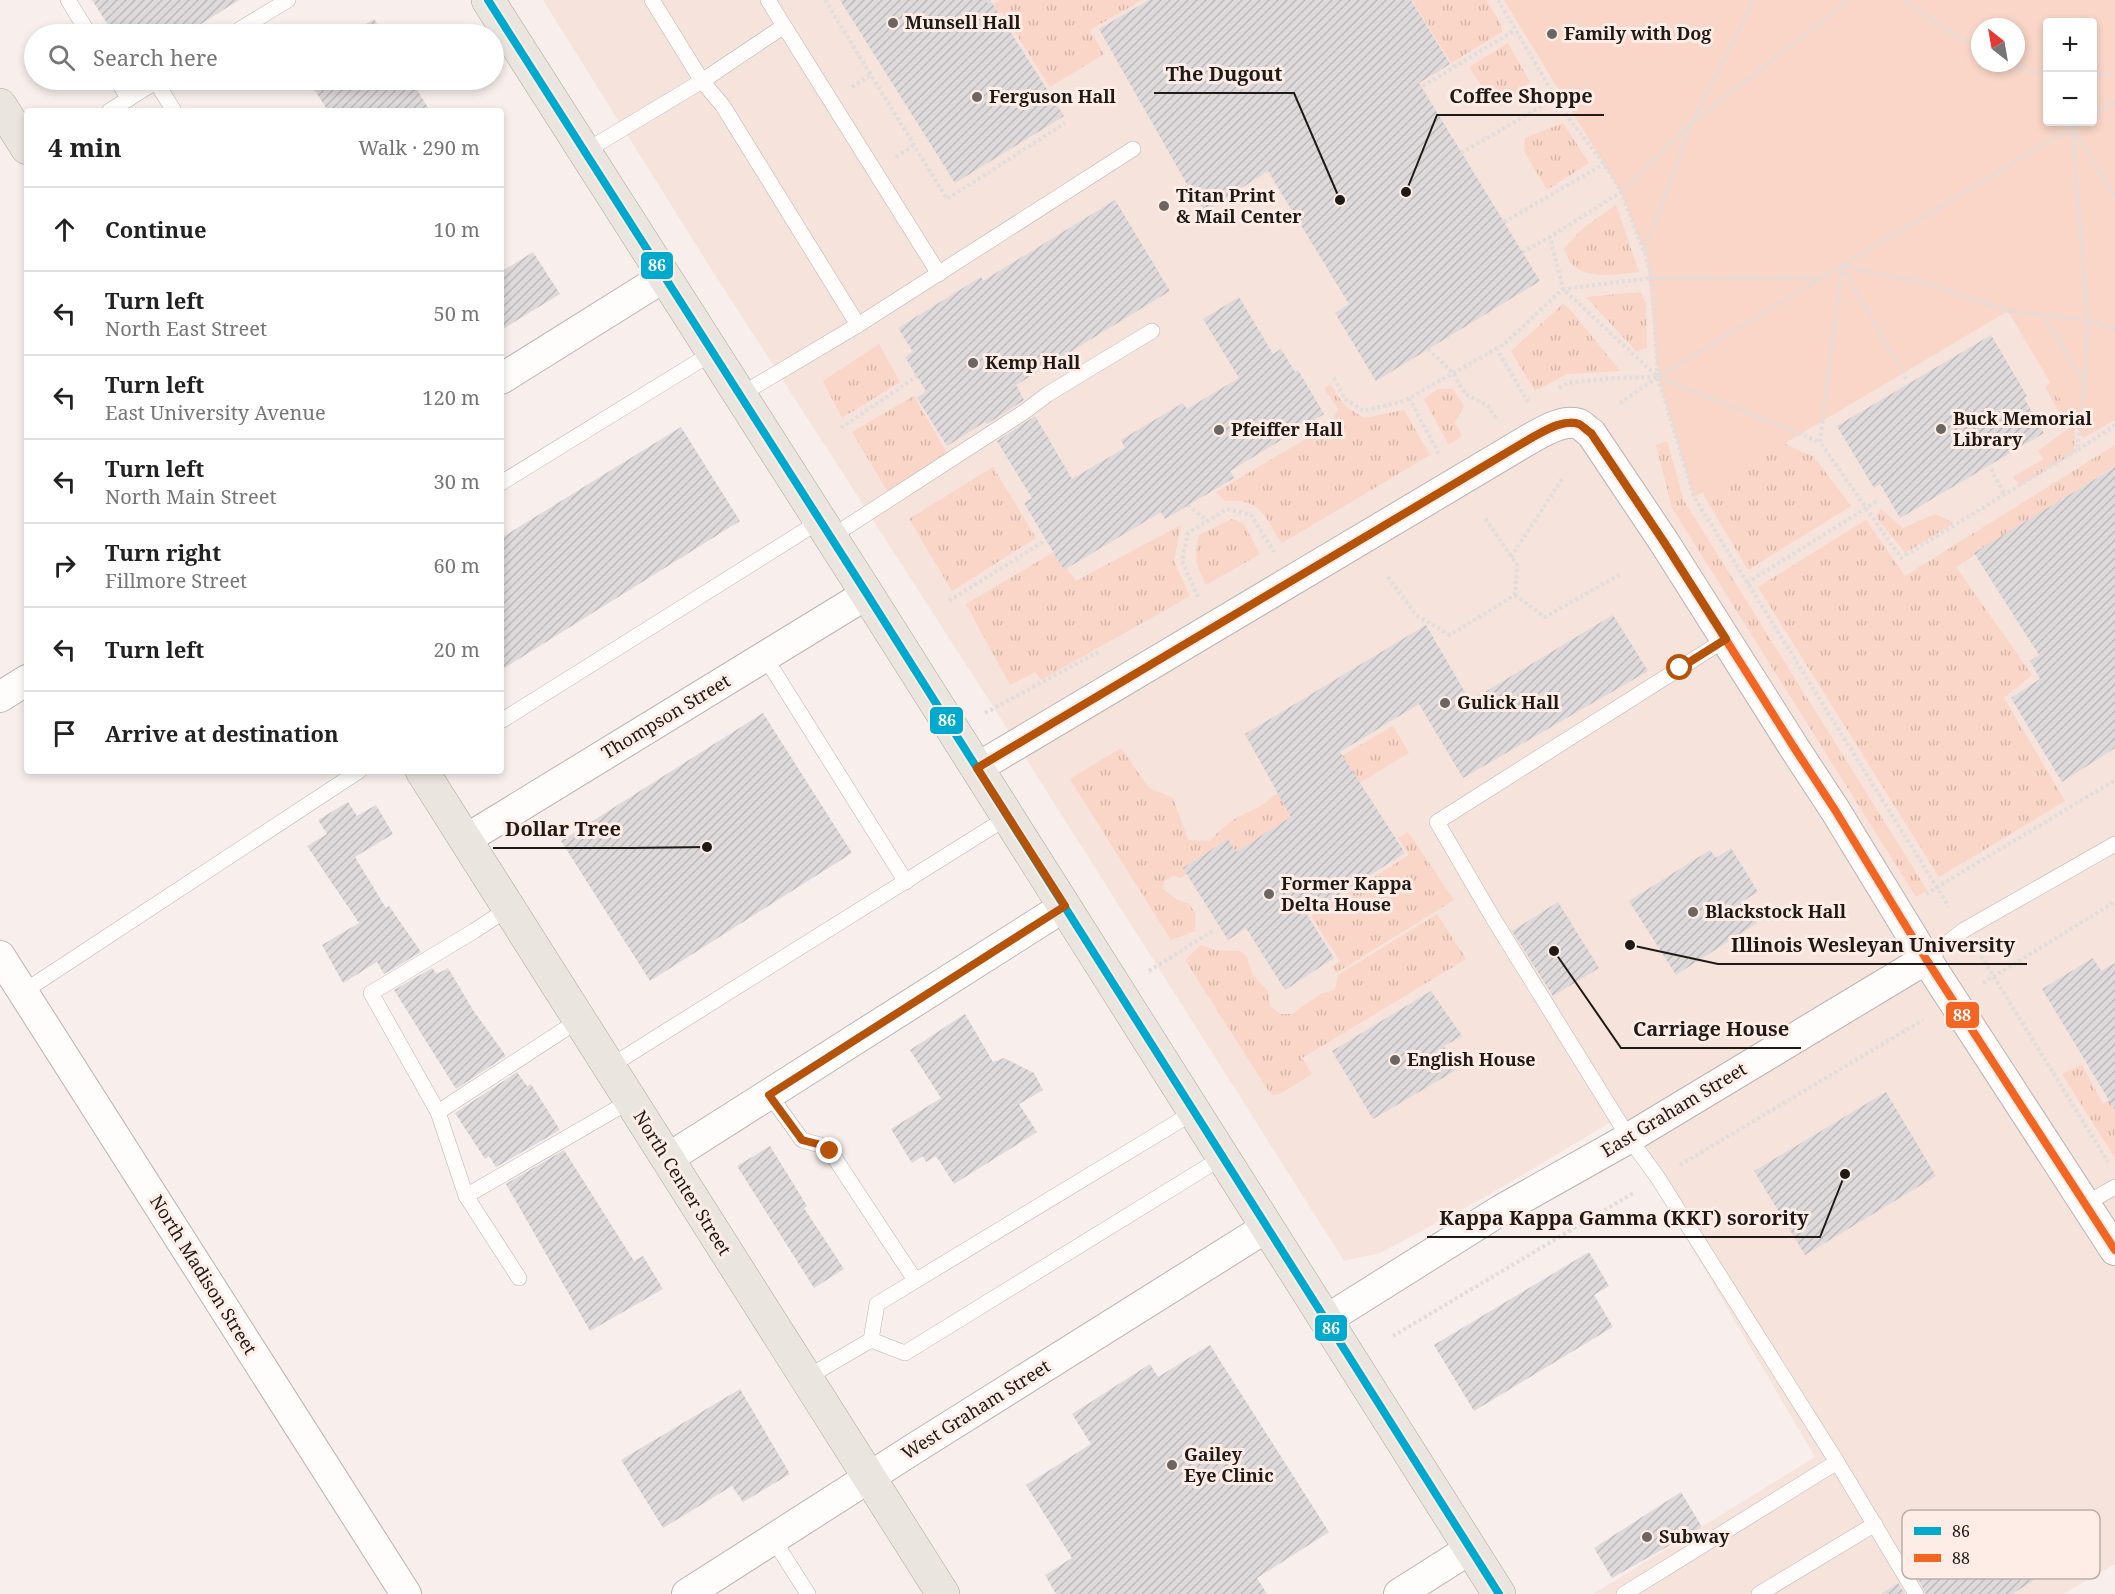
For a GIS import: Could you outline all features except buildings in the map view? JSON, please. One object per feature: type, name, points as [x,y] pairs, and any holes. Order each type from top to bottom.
[{"type":"main road","points":[[488,0],[503,24]]},
{"type":"main road","points":[[504,25],[1065,906],[1498,1594]]},
{"type":"main road","points":[[0,105],[24,143]]},
{"type":"main road","name":"North Center Street","points":[[424,774],[944,1594]]},
{"type":"street","points":[[504,377],[664,277]]},
{"type":"street","points":[[977,768],[1533,437],[1566,423],[1580,424],[1591,433],[1664,542],[1836,810],[1926,958],[2115,1250]]},
{"type":"street","name":"Thompson Street","points":[[465,840],[867,594]]},
{"type":"street","points":[[0,697],[24,682]]},
{"type":"street","points":[[667,1160],[1065,906]]},
{"type":"street","name":"North Madison Street","points":[[0,956],[406,1594]]},
{"type":"street","name":"East Graham Street","points":[[1326,1320],[1501,1210],[1629,1138],[1926,958]]},
{"type":"street","name":"West Graham Street","points":[[687,1594],[1267,1227]]},
{"type":"street","points":[[1399,1594],[1470,1550]]},
{"type":"lane","points":[[68,0],[83,24]]},
{"type":"lane","points":[[248,24],[288,0]]},
{"type":"lane","points":[[652,0],[702,81],[723,106],[858,325]]},
{"type":"lane","points":[[768,0],[939,274]]},
{"type":"lane","points":[[584,152],[702,81],[784,26]]},
{"type":"lane","points":[[123,90],[129,99]]},
{"type":"lane","points":[[114,108],[143,90]]},
{"type":"lane","points":[[162,90],[172,108]]},
{"type":"lane","points":[[740,395],[858,325],[1133,149]]},
{"type":"lane","points":[[504,719],[1024,412],[1048,394],[1152,331]]},
{"type":"lane","points":[[504,481],[712,353]]},
{"type":"lane","points":[[1726,639],[1437,822],[1493,918],[1629,1138],[1658,1178],[1837,1462],[1902,1570]]},
{"type":"lane","points":[[765,657],[906,882]]},
{"type":"lane","points":[[23,992],[354,774]]},
{"type":"lane","points":[[609,1067],[1008,817]]},
{"type":"lane","name":"East Graham Street","points":[[1926,958],[1964,930],[2115,844]]},
{"type":"lane","points":[[508,908],[371,993],[438,1112],[465,1196],[519,1278]]},
{"type":"lane","points":[[438,1112],[579,1020]]},
{"type":"lane","points":[[769,1095],[802,1140],[825,1146],[830,1151],[915,1280]]},
{"type":"lane","points":[[465,1196],[630,1101]]},
{"type":"lane","points":[[871,1340],[877,1304],[1194,1112]]},
{"type":"lane","points":[[871,1340],[905,1353],[1223,1157]]},
{"type":"lane","points":[[2085,1204],[2115,1187]]},
{"type":"lane","points":[[806,1378],[871,1340]]},
{"type":"lane","points":[[1624,1594],[1837,1462]]},
{"type":"lane","points":[[1759,1594],[1875,1524]]},
{"type":"lane","points":[[773,1539],[808,1594]]},
{"type":"lane","points":[[1907,1579],[1916,1594]]},
{"type":"path","points":[[825,0],[947,199],[1065,123]]},
{"type":"path","points":[[1498,0],[1554,99],[1604,164],[1621,192],[1652,278],[1658,377],[1694,497],[2109,1163]]},
{"type":"path","points":[[1644,252],[1692,123],[1753,0]]},
{"type":"path","points":[[1522,252],[1621,192],[1692,123],[1849,0]]},
{"type":"path","points":[[1904,0],[1950,32],[1971,43]]},
{"type":"path","points":[[1423,86],[1515,30]]},
{"type":"path","points":[[2025,70],[2043,74]]},
{"type":"path","points":[[2097,75],[2115,75]]},
{"type":"path","points":[[1461,153],[1554,99]]},
{"type":"path","points":[[2097,112],[2115,101]]},
{"type":"path","points":[[2072,127],[2115,196]]},
{"type":"path","points":[[1620,403],[1658,377],[2072,127]]},
{"type":"path","points":[[2072,127],[2088,320],[2085,382],[2077,450]]},
{"type":"path","points":[[1504,222],[1604,164]]},
{"type":"path","points":[[1550,237],[1563,289],[1658,377],[1820,442],[1901,558],[2077,450],[2115,424]]},
{"type":"path","points":[[1842,266],[1929,284],[2008,311],[2088,320],[2115,330]]},
{"type":"path","points":[[1842,266],[1907,380]]},
{"type":"path","points":[[1820,442],[1842,266]]},
{"type":"path","points":[[1334,378],[1345,399],[1363,411],[1404,401],[1503,345],[1563,289],[1652,278],[1822,278]]},
{"type":"path","points":[[2042,314],[2085,382]]},
{"type":"path","points":[[1497,348],[1530,405]]},
{"type":"path","points":[[1428,349],[1453,373],[1466,394],[1488,406],[1499,423]]},
{"type":"path","points":[[841,428],[916,376]]},
{"type":"path","points":[[1409,398],[1440,457]]},
{"type":"path","points":[[1991,469],[2004,494]]},
{"type":"path","points":[[1512,557],[1562,479]]},
{"type":"path","points":[[1748,584],[1879,500]]},
{"type":"path","points":[[1188,505],[1207,521]]},
{"type":"path","points":[[1198,598],[1182,561],[1188,533],[1227,509],[1251,515],[1275,553]]},
{"type":"path","points":[[1485,518],[1517,565],[1515,595]]},
{"type":"path","points":[[950,600],[1046,540]]},
{"type":"path","points":[[1515,595],[1545,618],[1621,574]]},
{"type":"path","points":[[1388,577],[1416,615],[1450,634],[1515,595]]},
{"type":"path","points":[[1898,912],[2115,780]]},
{"type":"path","points":[[1393,1336],[1955,1001],[2115,902]]},
{"type":"path","points":[[1118,990],[1214,930]]},
{"type":"shaded area","points":[[543,0],[2115,0],[2115,1564],[2100,1573],[2100,1510],[1902,1510],[1902,1579],[2089,1579],[2063,1594],[1593,1594],[1815,1457],[1616,1119],[1487,1196],[1380,1253],[1344,1261],[985,694],[708,264]]},
{"type":"green space","points":[[1000,0],[1142,0],[1090,30],[1104,54],[1050,87],[1002,12],[995,15],[989,6]]},
{"type":"green space","points":[[1412,0],[1486,0],[1501,24],[1502,32],[1451,63]]},
{"type":"green space","points":[[1504,0],[2115,0],[2115,420],[2083,438],[2008,311],[1694,497],[1658,377],[1647,258],[1621,192]]},
{"type":"green space","points":[[1508,43],[1530,82],[1501,107],[1491,100],[1469,67]]},
{"type":"green space","points":[[1563,123],[1589,163],[1547,190],[1524,151],[1525,138]]},
{"type":"green space","points":[[1616,205],[1639,272],[1602,275],[1576,268],[1570,262],[1564,249],[1582,229]]},
{"type":"green space","points":[[1640,292],[1646,303],[1647,348],[1636,351],[1586,297]]},
{"type":"green space","points":[[1563,304],[1568,307],[1620,371],[1567,374],[1535,391],[1511,351]]},
{"type":"green space","points":[[879,344],[900,382],[842,418],[823,381]]},
{"type":"green space","points":[[2064,370],[2077,386],[2074,453],[2020,486],[2013,477],[2044,459],[2038,451],[2068,429],[2045,387]]},
{"type":"green space","points":[[1330,384],[1345,406],[1364,418],[1404,410],[1430,455],[1282,543],[1266,517],[1255,506],[1238,501],[1225,501],[1216,492],[1331,424],[1338,409],[1324,388]]},
{"type":"green space","points":[[1438,389],[1453,389],[1464,406],[1455,422],[1462,436],[1449,445],[1424,399]]},
{"type":"green space","points":[[1671,392],[1814,457],[1851,506],[1748,570],[1705,497]]},
{"type":"green space","points":[[914,396],[948,455],[888,492],[852,432]]},
{"type":"green space","points":[[1667,441],[1684,501],[1927,890],[1916,897],[1672,508],[1656,445]]},
{"type":"green space","points":[[2115,445],[2115,466],[1956,567],[2032,675],[2004,698],[2065,801],[1939,877],[1758,587],[1866,520],[1905,576]]},
{"type":"green space","points":[[993,467],[1036,538],[952,591],[909,519]]},
{"type":"green space","points":[[1881,509],[1903,528],[1935,514],[1954,523],[1905,553],[1876,516]]},
{"type":"green space","points":[[1232,519],[1244,524],[1260,554],[1206,585],[1197,561],[1196,550],[1199,535]]},
{"type":"green space","points":[[1181,525],[1174,561],[1190,596],[1041,680],[1035,672],[1010,685],[966,604],[1054,552],[1076,581]]},
{"type":"green space","points":[[1393,726],[1409,753],[1356,785],[1269,855],[1258,838],[1236,852],[1228,839],[1183,868],[1187,874],[1181,878],[1173,876],[1164,881],[1163,889],[1178,900],[1189,904],[1195,913],[1195,931],[1171,940],[1070,779],[1121,748],[1149,788],[1173,798],[1188,840],[1210,841],[1236,818],[1261,806],[1273,796]]},
{"type":"green space","points":[[1408,832],[1454,900],[1336,973],[1332,966],[1340,961],[1311,916],[1409,855],[1398,838]]},
{"type":"green space","points":[[1437,914],[1466,959],[1302,1058],[1312,1074],[1280,1094],[1270,1093],[1185,960],[1201,945],[1214,950],[1240,951],[1247,957],[1252,974],[1268,991],[1270,1006],[1280,1014],[1292,1014],[1322,993],[1335,990],[1338,975]]},
{"type":"green space","points":[[2082,1065],[2103,1104],[2115,1097],[2115,1158],[2062,1074]]},
{"type":"transit line","name":"86","points":[[488,0],[503,24]]},
{"type":"transit line","name":"86","points":[[504,25],[867,594],[1499,1594]]},
{"type":"transit line","name":"88","points":[[977,768],[1533,437],[1561,424],[1579,424],[1591,433],[1664,542],[1835,810],[1926,959],[2115,1250]]},
{"type":"place","name":"Munsell Hall","points":[[893,23]]},
{"type":"place","name":"Family with Dog","points":[[1552,34]]},
{"type":"place","name":"Ferguson Hall","points":[[977,97]]},
{"type":"place","name":"Coffee Shoppe","points":[[1406,192]]},
{"type":"place","name":"The Dugout","points":[[1340,200]]},
{"type":"place","name":"Titan Print & Mail Center","points":[[1164,206]]},
{"type":"place","name":"Kemp Hall","points":[[973,363]]},
{"type":"place","name":"Buck Memorial Library","points":[[1941,429]]},
{"type":"place","name":"Pfeiffer Hall","points":[[1219,430]]},
{"type":"place","name":"Gulick Hall","points":[[1445,703]]},
{"type":"place","name":"Dollar Tree","points":[[707,847]]},
{"type":"place","name":"Former Kappa Delta House","points":[[1269,894]]},
{"type":"place","name":"Blackstock Hall","points":[[1693,912]]},
{"type":"place","name":"Illinois Wesleyan University","points":[[1630,945]]},
{"type":"place","name":"Carriage House","points":[[1554,951]]},
{"type":"place","name":"English House","points":[[1395,1060]]},
{"type":"place","name":"Kappa Kappa Gamma (ΚΚΓ) sorority","points":[[1845,1174]]},
{"type":"place","name":"Gailey Eye Clinic","points":[[1172,1465]]},
{"type":"place","name":"Subway","points":[[1647,1537]]},
{"type":"route","points":[[830,1151],[825,1146],[802,1140],[769,1095],[1065,906],[977,768],[1533,437],[1566,423],[1580,424],[1591,433],[1726,639],[1680,668]]}]
